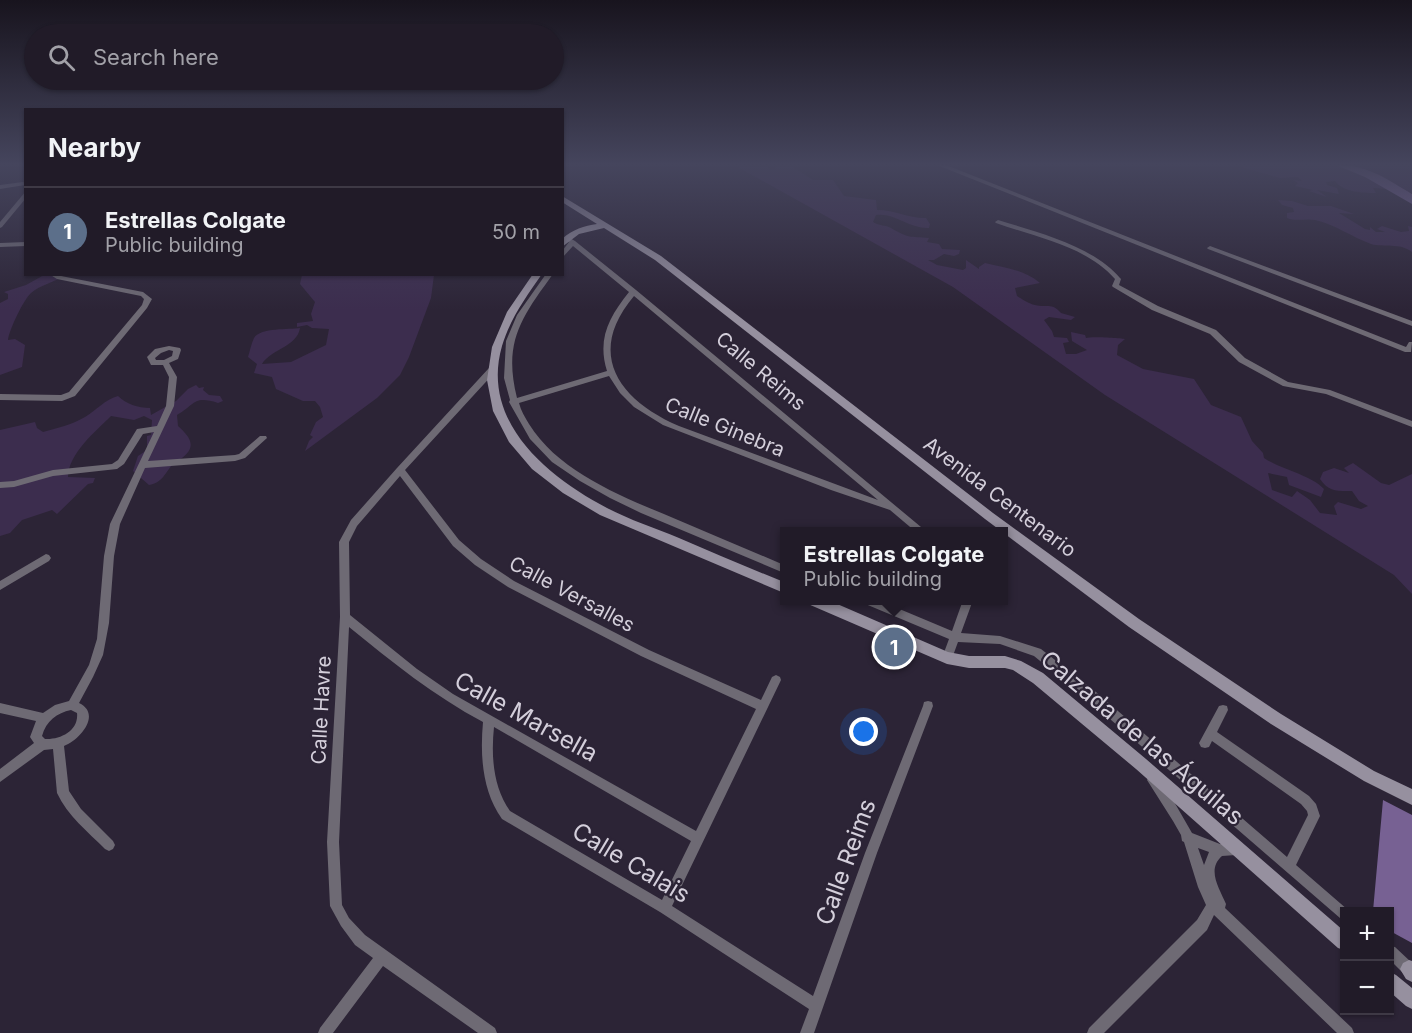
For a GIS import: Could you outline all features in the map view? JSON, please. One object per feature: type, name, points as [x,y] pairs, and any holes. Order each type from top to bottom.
[{"type":"main road","points":[[569,240],[577,213]]},
{"type":"main road","name":"Avenida Centenario","points":[[587,213],[658,258],[1005,527]]},
{"type":"main road","points":[[569,240],[591,226],[606,225]]},
{"type":"main road","points":[[536,276],[513,307],[499,335],[492,370],[497,413],[506,430],[533,464],[575,497],[604,512],[780,586]]},
{"type":"main road","name":"Avenida Centenario","points":[[1008,530],[1134,623],[1285,725],[1369,776],[1412,797]]},
{"type":"main road","name":"Calzada de las Águilas","points":[[825,605],[947,658],[1016,665],[1038,678],[1141,764],[1340,938]]},
{"type":"main road","points":[[1394,985],[1412,1000]]},
{"type":"street","points":[[1062,213],[1408,350],[1412,344]]},
{"type":"street","points":[[0,226],[4,215]]},
{"type":"street","points":[[998,222],[1092,256],[1112,270],[1118,279],[1115,286],[1146,304],[1213,332],[1242,360],[1286,384],[1327,392],[1412,424]]},
{"type":"street","name":"Calle Reims","points":[[569,240],[634,291],[918,527]]},
{"type":"street","points":[[0,244],[24,244]]},
{"type":"street","points":[[1210,248],[1412,324]]},
{"type":"street","points":[[0,397],[62,398],[72,394],[145,306],[148,299],[143,294],[55,276]]},
{"type":"street","points":[[549,276],[519,319],[510,340],[508,379],[513,402],[523,422],[553,460],[586,483],[630,505],[780,568]]},
{"type":"street","points":[[513,402],[610,373],[606,350],[609,327],[621,303],[634,291]]},
{"type":"street","points":[[72,705],[98,654],[110,544],[115,524],[170,406],[173,378],[165,363]]},
{"type":"street","name":"Calle Havre","points":[[490,1033],[382,957],[360,940],[345,922],[336,906],[333,842],[345,617],[342,550],[347,534],[400,470],[492,370]]},
{"type":"street","name":"Calle Ginebra","points":[[610,373],[632,400],[654,418],[826,486],[894,508]]},
{"type":"street","points":[[0,485],[14,484],[53,473],[114,467],[121,462],[140,431],[160,428]]},
{"type":"street","points":[[142,465],[235,459],[263,438]]},
{"type":"street","name":"Calle Versalles","points":[[400,470],[456,543],[478,562],[511,584],[645,653],[762,706]]},
{"type":"street","points":[[0,586],[46,558]]},
{"type":"street","name":"Calzada de las Águilas","points":[[878,605],[956,637],[1000,640],[1036,652],[1050,661],[1340,911]]},
{"type":"street","points":[[947,658],[966,605]]},
{"type":"street","name":"Calle Marsella","points":[[345,617],[431,687],[457,704],[489,719],[697,837]]},
{"type":"street","points":[[664,908],[776,680]]},
{"type":"street","points":[[0,776],[42,744],[58,744],[73,735],[83,721],[82,710],[72,705],[55,710],[44,718],[38,726],[36,737],[42,744]]},
{"type":"street","name":"Calle Reims","points":[[807,1033],[871,853],[928,706]]},
{"type":"street","points":[[0,708],[44,718]]},
{"type":"street","points":[[1223,710],[1207,738],[1312,808],[1314,816],[1289,866]]},
{"type":"street","name":"Calle Calais","points":[[489,719],[487,750],[494,792],[499,807],[514,820],[664,908],[817,1006]]},
{"type":"street","points":[[58,744],[63,793],[77,813],[110,845]]},
{"type":"street","points":[[1141,764],[1168,803],[1195,855],[1200,879],[1215,902],[1233,923],[1347,1033]]},
{"type":"street","points":[[1186,837],[1220,850],[1239,849]]},
{"type":"street","points":[[1094,1033],[1202,925],[1215,902],[1208,870],[1213,857],[1220,850]]},
{"type":"street","points":[[1394,956],[1411,971]]},
{"type":"street","points":[[325,1033],[382,957]]},
{"type":"shaded area","points":[[821,213],[898,213],[926,218],[930,224],[929,228],[922,228],[883,215],[876,215],[873,222],[913,237],[929,238],[927,242],[939,244],[942,249],[960,250],[959,254],[954,256],[944,254],[934,260],[928,260],[937,265],[963,270],[966,268],[966,260],[979,269],[985,263],[1034,278],[1040,283],[1015,288],[1017,296],[1039,306],[1052,306],[1061,313],[1075,317],[1071,320],[1049,317],[1044,320],[1054,337],[1067,338],[1069,342],[1063,343],[1066,354],[1076,354],[1087,350],[1072,341],[1071,332],[1085,335],[1086,338],[1125,339],[1118,345],[1117,355],[1143,369],[1194,379],[1211,405],[1241,417],[1252,441],[1263,453],[1264,458],[1312,480],[1324,489],[1321,497],[1289,485],[1287,477],[1268,473],[1272,490],[1292,497],[1297,491],[1310,500],[1320,513],[1337,515],[1334,506],[1338,502],[1361,509],[1368,506],[1359,501],[1352,491],[1330,489],[1320,479],[1323,472],[1334,468],[1349,473],[1344,468],[1353,463],[1381,483],[1389,485],[1412,474],[1412,594],[1394,575],[1105,395],[953,287]]},
{"type":"shaded area","points":[[1287,213],[1339,213],[1365,229],[1370,230],[1370,227],[1376,232],[1385,232],[1377,229],[1382,226],[1401,232],[1409,231],[1408,226],[1412,227],[1412,252],[1397,246],[1371,244],[1322,222],[1287,218]]},
{"type":"shaded area","points":[[42,276],[63,276],[35,290],[25,301],[8,340],[15,339],[25,345],[22,367],[0,375],[0,303],[8,299],[8,294],[4,292],[26,285]]},
{"type":"shaded area","points":[[302,276],[434,276],[431,298],[400,375],[377,398],[305,451],[313,437],[310,435],[316,422],[323,417],[320,407],[315,401],[303,401],[276,389],[272,377],[254,373],[257,364],[248,357],[254,338],[258,334],[269,331],[300,328],[294,340],[262,364],[291,362],[326,345],[329,329],[312,328],[307,325],[297,327],[297,323],[313,321],[311,314],[315,302],[300,284]]},
{"type":"shaded area","points":[[196,385],[199,388],[204,387],[203,390],[209,395],[220,396],[223,401],[218,403],[204,400],[195,402],[177,415],[178,426],[190,441],[190,449],[158,482],[149,485],[133,471],[138,456],[147,450],[147,436],[151,435],[152,420],[144,416],[134,420],[111,416],[84,443],[69,468],[68,477],[95,478],[93,483],[88,484],[57,514],[52,510],[22,520],[10,533],[0,536],[0,430],[35,422],[37,428],[43,432],[59,428],[85,417],[118,396],[132,405],[150,408],[151,415],[176,401],[188,389]]},
{"type":"shaded area","points":[[1383,800],[1412,815],[1412,943],[1394,933],[1394,907],[1373,907]]},
{"type":"place","name":"Estrellas Colgate","points":[[894,647]]}]
